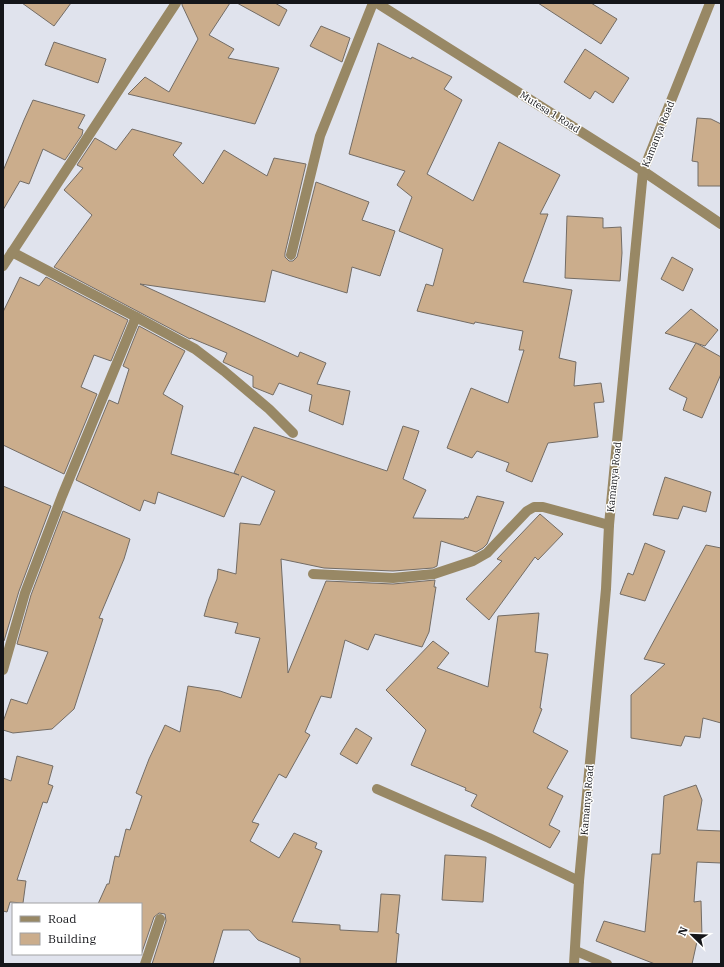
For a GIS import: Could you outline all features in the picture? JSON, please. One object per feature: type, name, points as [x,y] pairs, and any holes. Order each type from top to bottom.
[{"type":"street","points":[[3,266],[176,3]]},
{"type":"street","points":[[291,255],[320,136],[373,3]]},
{"type":"street","name":"Mutesa 1 Road","points":[[377,3],[643,172],[721,224]]},
{"type":"street","name":"Kamanya Road","points":[[574,964],[576,951],[579,881],[606,589],[609,525],[643,172],[710,3]]},
{"type":"street","points":[[12,252],[201,353],[269,409],[293,433]]},
{"type":"street","points":[[3,670],[25,593],[62,496],[136,317]]},
{"type":"street","points":[[313,574],[393,578],[434,574],[473,561],[487,553],[527,511],[534,507],[543,507],[609,525]]},
{"type":"street","points":[[377,789],[489,838],[579,881]]},
{"type":"street","points":[[145,964],[160,919]]},
{"type":"street","points":[[576,951],[606,964]]},
{"type":"building","points":[[22,3],[71,3],[54,26]]},
{"type":"building","points":[[182,3],[230,3],[209,35],[234,49],[228,58],[279,68],[255,124],[128,94],[145,77],[169,92],[198,39]]},
{"type":"building","points":[[237,3],[275,3],[287,10],[279,26]]},
{"type":"building","points":[[538,3],[591,3],[617,19],[601,44]]},
{"type":"building","points":[[321,26],[350,38],[342,62],[310,46]]},
{"type":"building","points":[[54,42],[106,59],[98,83],[45,65]]},
{"type":"building","points":[[378,43],[411,59],[412,57],[452,77],[444,89],[462,100],[427,174],[473,201],[499,142],[560,175],[540,214],[548,214],[523,282],[572,290],[559,358],[576,362],[574,386],[601,383],[604,402],[594,403],[598,437],[548,443],[532,482],[506,471],[509,463],[477,451],[472,458],[447,448],[471,388],[508,403],[524,350],[519,350],[523,331],[475,322],[474,324],[417,311],[426,284],[433,286],[443,249],[399,231],[412,197],[397,185],[405,171],[349,154]]},
{"type":"building","points":[[585,49],[629,78],[613,103],[595,91],[590,99],[564,82]]},
{"type":"building","points":[[33,100],[85,115],[78,128],[83,130],[82,135],[65,160],[43,149],[29,184],[20,181],[3,210],[3,171]]},
{"type":"building","points":[[697,118],[711,119],[721,124],[721,186],[698,186],[698,162],[692,161]]},
{"type":"building","points":[[132,129],[182,143],[173,155],[203,184],[224,150],[267,176],[274,158],[306,164],[285,253],[285,257],[289,261],[293,261],[297,257],[316,182],[369,202],[362,220],[395,231],[380,276],[352,267],[347,293],[272,270],[265,302],[140,284],[298,357],[300,352],[326,363],[317,384],[350,391],[343,425],[309,411],[312,395],[279,383],[273,395],[253,387],[253,376],[223,362],[227,353],[191,338],[190,339],[54,267],[92,215],[64,190],[83,168],[77,165],[95,138],[116,150]]},
{"type":"building","points":[[567,216],[603,218],[603,228],[621,227],[622,253],[620,281],[565,278]]},
{"type":"building","points":[[672,257],[693,269],[683,291],[661,279]]},
{"type":"building","points":[[20,277],[39,286],[46,277],[128,320],[111,361],[94,355],[81,387],[97,394],[64,474],[3,445],[3,312]]},
{"type":"building","points":[[691,309],[718,330],[705,346],[665,333]]},
{"type":"building","points":[[139,326],[185,351],[163,394],[183,406],[171,454],[239,475],[234,473],[254,427],[387,471],[403,426],[419,431],[403,479],[426,490],[413,518],[468,518],[477,496],[504,502],[487,544],[483,548],[476,552],[441,541],[437,566],[433,568],[393,571],[324,568],[281,559],[288,673],[326,581],[393,584],[435,580],[434,587],[436,587],[429,632],[422,647],[375,634],[368,650],[345,640],[331,698],[321,696],[305,732],[310,735],[286,778],[279,774],[252,822],[259,824],[250,841],[279,858],[294,833],[317,843],[315,848],[322,851],[292,922],[340,925],[340,930],[378,932],[381,894],[400,895],[396,933],[399,934],[396,964],[300,964],[300,958],[258,940],[249,930],[223,930],[213,964],[152,964],[166,921],[165,914],[159,913],[154,917],[142,952],[142,903],[98,903],[107,884],[109,884],[115,856],[119,857],[126,829],[130,830],[142,796],[136,793],[149,759],[165,725],[180,732],[188,686],[220,691],[241,698],[260,638],[235,633],[238,623],[204,616],[217,579],[218,569],[236,574],[240,523],[260,525],[275,491],[242,476],[224,517],[158,492],[155,504],[144,500],[140,511],[76,480],[109,400],[118,404],[129,369],[123,366]]},
{"type":"building","points":[[696,343],[721,357],[721,374],[702,418],[683,410],[687,398],[669,389]]},
{"type":"building","points":[[665,477],[711,492],[706,512],[683,506],[678,519],[653,515]]},
{"type":"building","points":[[3,486],[51,506],[19,591],[4,641],[3,641]]},
{"type":"building","points":[[63,511],[130,539],[124,559],[99,618],[103,619],[74,709],[52,729],[13,733],[3,730],[3,722],[11,699],[27,704],[48,652],[17,644],[31,595]]},
{"type":"building","points":[[540,514],[563,534],[538,560],[535,557],[489,620],[466,599],[502,561],[497,559]]},
{"type":"building","points":[[645,543],[665,551],[645,601],[620,594],[628,573],[633,575]]},
{"type":"building","points":[[706,545],[721,548],[721,723],[703,718],[700,738],[685,736],[681,746],[631,738],[631,695],[665,664],[644,659]]},
{"type":"building","points":[[539,613],[535,652],[548,654],[540,708],[542,709],[533,732],[568,751],[547,788],[563,796],[549,825],[560,831],[550,848],[471,806],[477,795],[465,790],[466,788],[411,765],[426,730],[386,690],[433,641],[449,653],[437,668],[488,687],[498,616]]},
{"type":"building","points":[[356,728],[372,738],[357,764],[340,754]]},
{"type":"building","points":[[17,756],[53,766],[48,784],[53,786],[47,803],[43,802],[17,880],[26,881],[23,903],[10,902],[7,912],[3,911],[3,778],[11,781]]},
{"type":"building","points":[[696,785],[702,800],[697,830],[721,831],[721,863],[697,862],[694,902],[701,901],[702,937],[698,937],[692,964],[655,964],[596,941],[604,921],[645,932],[652,854],[660,854],[664,796]]},
{"type":"building","points":[[445,855],[486,857],[483,902],[442,900]]}]
